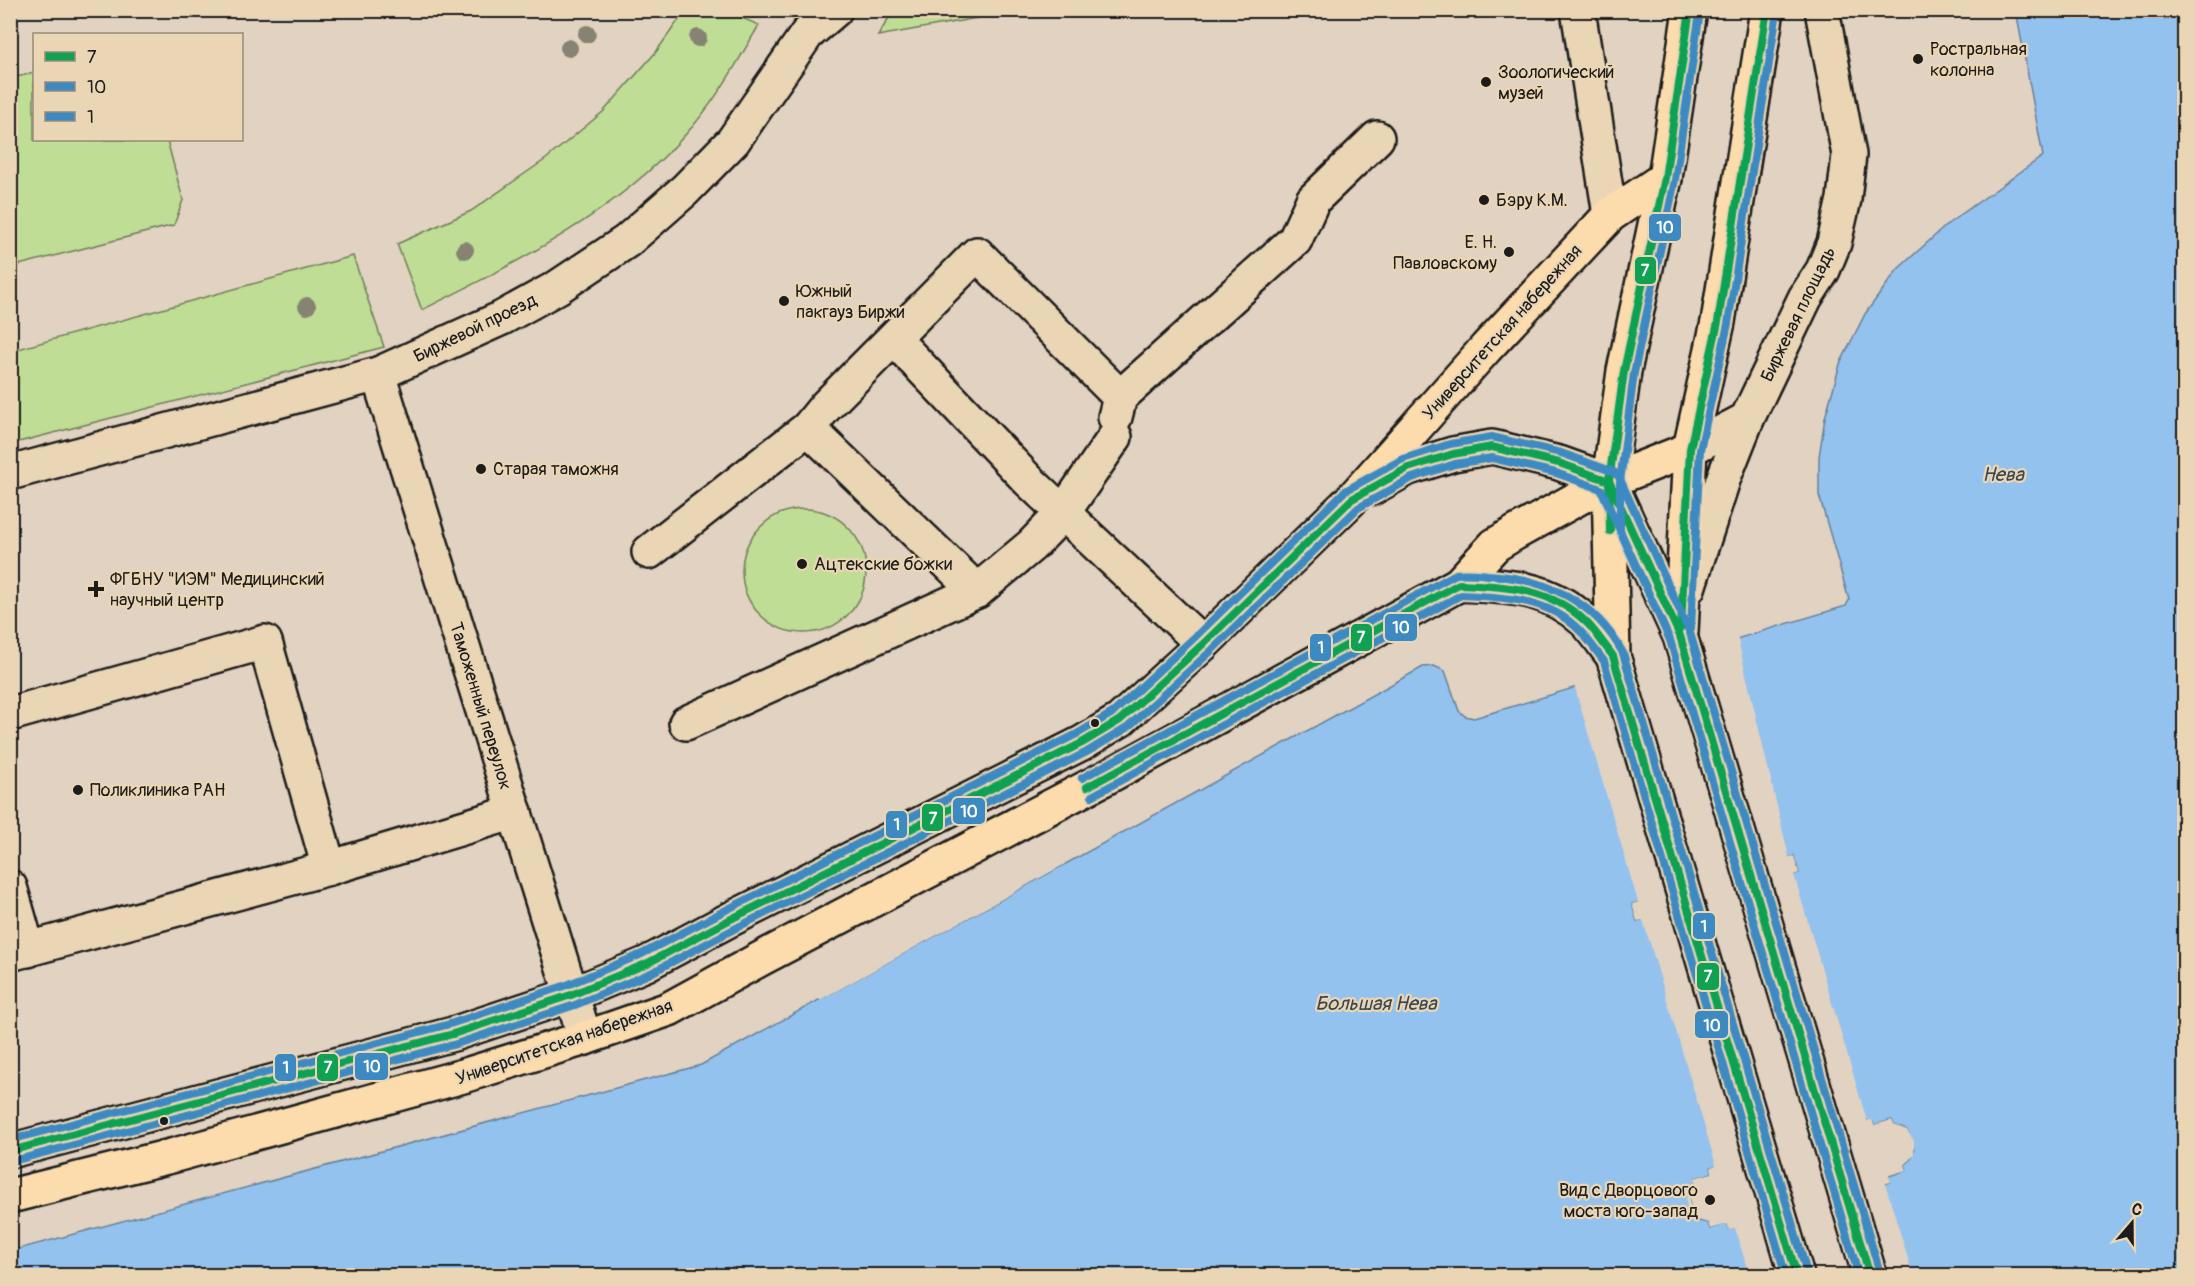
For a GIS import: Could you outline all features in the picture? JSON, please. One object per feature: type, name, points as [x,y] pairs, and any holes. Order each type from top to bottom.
[{"type":"main road","points":[[1690,10],[1665,178],[1624,371],[1609,482],[1613,656],[1797,1275]]},
{"type":"main road","points":[[1681,622],[1690,449],[1718,322],[1767,10]]},
{"type":"main road","name":"Университетская набережная","points":[[10,1151],[453,1034],[571,995],[646,964],[1082,743],[1120,720],[1203,645],[1352,499],[1610,214],[1665,178]]},
{"type":"main road","name":"Университетская набережная","points":[[1352,499],[1408,468],[1453,454],[1492,447],[1559,462],[1609,482]]},
{"type":"main road","points":[[1609,482],[1690,449]]},
{"type":"main road","name":"Университетская набережная","points":[[10,1196],[175,1155],[464,1076],[669,1009],[1109,776],[1459,584],[1495,545],[1609,482]]},
{"type":"main road","points":[[1609,482],[1681,622],[1870,1275]]},
{"type":"main road","points":[[1459,584],[1516,587],[1553,597],[1586,621],[1613,656]]},
{"type":"street","name":"Биржевой проезд","points":[[10,473],[378,374],[502,318],[558,287],[627,241],[685,190],[733,141],[807,34],[835,10]]},
{"type":"street","points":[[1578,10],[1610,214]]},
{"type":"street","name":"Биржевая площадь","points":[[1681,622],[1724,477],[1747,420],[1804,298],[1823,270],[1834,243],[1844,199],[1849,155],[1822,10]]},
{"type":"street","points":[[686,723],[977,591],[1032,544],[1063,513],[1116,417],[1295,240],[1313,200],[1377,138]]},
{"type":"street","points":[[650,552],[808,428],[825,407],[977,254],[1116,417]]},
{"type":"street","points":[[894,339],[1028,480],[1203,645]]},
{"type":"street","name":"Таможенный переулок","points":[[378,374],[585,1038]]},
{"type":"street","points":[[1690,449],[1747,420]]},
{"type":"street","points":[[808,428],[977,591]]},
{"type":"street","points":[[10,714],[265,642],[329,868]]},
{"type":"street","points":[[10,887],[19,952],[329,868],[515,812]]},
{"type":"green space","points":[[893,10],[1016,11],[878,36]]},
{"type":"green space","points":[[685,11],[725,11],[759,25],[716,95],[686,134],[628,189],[563,234],[493,274],[422,310],[397,244],[471,211],[546,159],[604,111],[656,52]]},
{"type":"green space","points":[[33,73],[33,141],[167,141],[183,200],[174,225],[11,267],[11,78]]},
{"type":"green space","points":[[353,256],[384,347],[11,444],[11,351]]},
{"type":"green space","points":[[804,509],[828,513],[848,527],[862,547],[866,571],[862,595],[848,615],[828,629],[804,633],[780,629],[760,615],[746,595],[742,571],[746,547],[760,527],[780,513]]},
{"type":"water","name":"Большая Нева","points":[[2016,11],[2184,11],[2184,1275],[11,1276],[11,1251],[701,1065],[1423,667],[1434,666],[1445,671],[1459,711],[1465,716],[1474,718],[1846,606],[1849,600],[1819,495],[1819,457],[1825,418],[1840,364],[1865,314],[1898,269],[1949,223],[2043,156]],"holes":[[[1794,856],[1799,873],[1637,921],[1632,904]],[[1872,1120],[1874,1125],[1892,1120],[1894,1125],[1907,1130],[1913,1144],[1914,1152],[1905,1165],[1907,1170],[1889,1176],[1890,1182],[1729,1229],[1727,1223],[1710,1229],[1708,1223],[1692,1216],[1688,1195],[1696,1184],[1695,1178],[1712,1173],[1711,1167]]]},
{"type":"pier","points":[[1737,636],[1789,857],[1794,856],[1799,873],[1794,875],[1867,1121],[1872,1119],[1874,1125],[1892,1120],[1894,1125],[1907,1130],[1914,1141],[1914,1154],[1905,1165],[1907,1170],[1889,1175],[1891,1182],[1885,1183],[1913,1275],[1749,1275],[1735,1228],[1729,1230],[1727,1224],[1710,1229],[1708,1223],[1695,1219],[1687,1208],[1686,1199],[1696,1184],[1694,1178],[1712,1173],[1711,1167],[1716,1165],[1643,920],[1637,921],[1632,904],[1638,902],[1574,685]],"holes":[[[1792,860],[1795,871],[1639,917],[1636,906]],[[1870,1123],[1874,1128],[1890,1124],[1892,1128],[1905,1132],[1911,1141],[1911,1153],[1902,1163],[1903,1168],[1888,1173],[1887,1180],[1731,1226],[1727,1220],[1712,1225],[1691,1211],[1689,1199],[1699,1185],[1698,1180],[1715,1175],[1714,1169]]]},
{"type":"pier","points":[[1064,861],[1065,864],[820,1000],[818,997]]},
{"type":"transit line","name":"7","points":[[1610,531],[1609,481],[1624,371],[1665,178],[1690,10]]},
{"type":"transit line","name":"7","points":[[1681,627],[1690,449],[1718,322],[1767,10]]},
{"type":"transit line","name":"10","points":[[1620,531],[1620,482],[1634,373],[1675,180],[1700,12]]},
{"type":"transit line","name":"10","points":[[1691,628],[1700,450],[1728,324],[1777,12]]},
{"type":"transit line","name":"1","points":[[10,1140],[450,1024],[567,985],[642,954],[1077,734],[1114,712],[1345,491],[1403,459],[1450,444],[1492,437],[1561,453],[1614,472],[1619,477],[1690,633],[1880,1273]]},
{"type":"transit line","name":"7","points":[[10,1151],[453,1034],[571,995],[646,964],[1082,743],[1120,720],[1203,644],[1352,499],[1408,468],[1453,454],[1492,447],[1559,463],[1609,481],[1680,636],[1870,1276]]},
{"type":"transit line","name":"10","points":[[13,1161],[456,1044],[575,1005],[651,973],[1087,752],[1127,728],[1210,652],[1358,508],[1412,478],[1455,464],[1492,458],[1556,473],[1601,489],[1670,640],[1859,1276]]},
{"type":"transit line","name":"1","points":[[1082,778],[1456,574],[1510,577],[1530,581],[1549,587],[1583,606],[1598,619],[1623,653],[1807,1273]]},
{"type":"transit line","name":"7","points":[[1087,787],[1459,584],[1527,591],[1559,602],[1573,611],[1591,627],[1613,656],[1797,1276]]},
{"type":"transit line","name":"10","points":[[1092,796],[1461,595],[1525,601],[1568,620],[1583,634],[1604,661],[1786,1276]]},
{"type":"place","name":"Ростральная колонна","points":[[1918,59]]},
{"type":"place","name":"Зоологический музей","points":[[1486,82]]},
{"type":"place","name":"Бэру К.М.","points":[[1484,200]]},
{"type":"place","name":"Е. Н. Павловскому","points":[[1509,252]]},
{"type":"place","name":"Южный пакгауз Биржи","points":[[784,301]]},
{"type":"place","name":"Старая таможня","points":[[481,469]]},
{"type":"place","name":"Ацтекские божки","points":[[802,564]]},
{"type":"place","name":"ФГБНУ \"ИЭМ\" Медицинский научный центр","points":[[96,589]]},
{"type":"place","name":"Поликлиника РАН","points":[[78,790]]},
{"type":"place","name":"Вид с Дворцового моста юго-запад","points":[[1710,1200]]},
{"type":"water label","name":"Нева","points":[[2003,474]]}]
